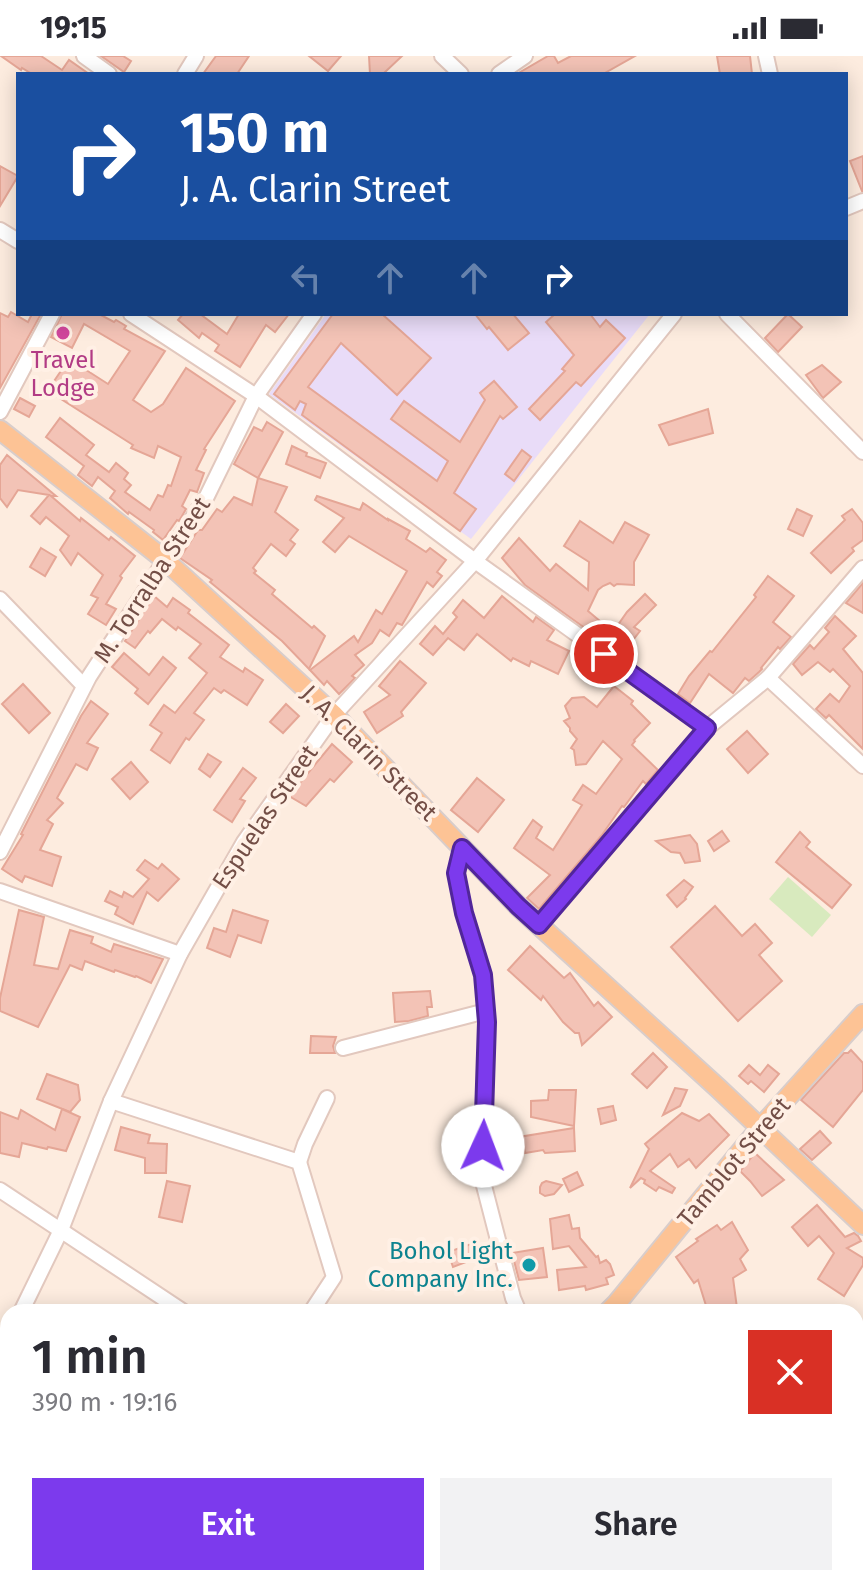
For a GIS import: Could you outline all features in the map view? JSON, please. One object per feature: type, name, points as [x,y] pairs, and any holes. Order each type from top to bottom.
[{"type":"main road","name":"J. A. Clarin Street","points":[[0,430],[165,560],[334,715],[518,906],[863,1225]]},
{"type":"main road","name":"Tamblot Street","points":[[615,1304],[760,1128],[863,1014]]},
{"type":"street","points":[[84,56],[106,72]]},
{"type":"street","points":[[442,56],[459,72]]},
{"type":"street","points":[[502,72],[525,56]]},
{"type":"street","points":[[0,412],[51,316]]},
{"type":"street","points":[[134,316],[256,396],[475,561],[707,728]]},
{"type":"street","name":"M. Torralba Street","points":[[0,852],[84,686],[207,496],[256,396],[313,316]]},
{"type":"street","name":"Espuelas Street","points":[[25,1304],[61,1230],[111,1101],[180,954],[244,842],[334,715],[475,561],[672,316]]},
{"type":"street","points":[[729,316],[863,452]]},
{"type":"street","points":[[539,925],[707,728],[768,678],[863,568]]},
{"type":"street","points":[[0,599],[84,686]]},
{"type":"street","points":[[768,678],[863,766]]},
{"type":"street","points":[[462,848],[456,873],[464,913],[483,975],[486,1011],[482,1178],[516,1304]]},
{"type":"street","points":[[0,891],[180,954]]},
{"type":"street","points":[[343,1048],[486,1011]]},
{"type":"street","points":[[316,1304],[334,1277],[299,1162],[327,1098]]},
{"type":"street","points":[[111,1101],[299,1162]]},
{"type":"street","points":[[0,1190],[172,1304]]},
{"type":"shaded area","points":[[325,316],[648,316],[471,539],[269,394]]},
{"type":"green space","points":[[788,877],[831,915],[812,937],[769,899]]},
{"type":"building","points":[[1,56],[41,56],[62,70],[69,60],[86,72],[29,72],[22,68]]},
{"type":"building","points":[[101,56],[123,56],[131,61],[124,72]]},
{"type":"building","points":[[216,56],[249,56],[238,72],[204,72]]},
{"type":"building","points":[[309,56],[341,56],[328,71]]},
{"type":"building","points":[[369,56],[402,56],[385,72],[370,72]]},
{"type":"building","points":[[548,56],[554,56],[558,63],[571,56],[635,56],[607,72],[520,72]]},
{"type":"building","points":[[717,56],[750,56],[752,72],[720,72]]},
{"type":"building","points":[[863,156],[863,191],[862,191],[850,161]]},
{"type":"building","points":[[0,166],[16,175],[16,179],[0,206]]},
{"type":"building","points":[[11,312],[28,322],[31,316],[40,316],[0,388],[0,313],[8,317]]},
{"type":"building","points":[[61,316],[103,316],[114,322],[116,320],[126,326],[124,329],[165,351],[133,400],[151,412],[163,404],[186,368],[235,401],[204,449],[196,470],[204,473],[197,492],[190,490],[182,506],[186,509],[163,540],[110,498],[115,491],[98,477],[92,486],[78,475],[84,466],[46,437],[60,418],[94,445],[86,455],[109,472],[116,463],[128,473],[124,479],[131,485],[125,492],[150,510],[158,495],[163,497],[168,485],[171,486],[181,457],[158,446],[154,458],[131,448],[133,445],[50,392],[50,387],[69,359],[108,384],[130,351],[84,324],[72,348],[51,337]]},
{"type":"building","points":[[181,316],[203,316],[227,334],[238,316],[287,316],[275,332],[266,325],[240,367],[215,351],[219,345],[202,333],[199,338],[178,320]]},
{"type":"building","points":[[332,316],[384,316],[431,358],[397,395],[341,343],[308,387],[437,481],[448,461],[391,419],[404,401],[460,442],[485,400],[480,393],[494,381],[517,407],[503,419],[500,416],[454,493],[476,509],[460,531],[302,415],[306,404],[300,401],[295,410],[274,394]]},
{"type":"building","points":[[477,316],[515,316],[529,333],[508,350],[489,327],[487,329]]},
{"type":"building","points":[[553,316],[592,316],[600,327],[606,320],[625,338],[581,386],[576,382],[540,420],[529,409],[565,371],[562,369],[574,355],[546,322]]},
{"type":"building","points":[[786,316],[802,327],[778,352],[765,338]]},
{"type":"building","points":[[822,365],[841,382],[823,398],[806,375]]},
{"type":"building","points":[[20,398],[35,406],[29,417],[14,409]]},
{"type":"building","points":[[708,409],[713,433],[669,445],[659,425]]},
{"type":"building","points":[[267,422],[283,432],[258,478],[234,464],[254,427],[262,431]]},
{"type":"building","points":[[292,446],[307,453],[306,456],[326,463],[320,478],[286,464]]},
{"type":"building","points":[[522,450],[531,457],[514,481],[505,474]]},
{"type":"building","points":[[7,455],[56,496],[51,496],[80,521],[81,518],[135,556],[120,576],[122,578],[106,604],[116,609],[106,625],[88,614],[98,598],[91,595],[103,575],[78,553],[71,565],[60,550],[69,536],[46,517],[40,524],[31,516],[49,495],[18,490],[7,507],[0,498],[0,465]]},
{"type":"building","points":[[258,478],[287,487],[275,512],[298,530],[290,540],[295,544],[286,556],[271,544],[253,568],[254,573],[275,590],[272,594],[325,636],[309,669],[282,641],[210,582],[212,580],[180,558],[198,530],[202,530],[217,509],[222,512],[234,497],[252,505]]},
{"type":"building","points":[[317,496],[360,510],[363,503],[410,531],[406,539],[426,552],[430,548],[446,560],[437,572],[442,576],[433,587],[427,582],[402,625],[397,623],[389,636],[380,630],[372,643],[355,655],[364,665],[339,694],[327,681],[324,685],[310,670],[354,636],[358,642],[376,610],[382,614],[407,571],[349,536],[335,552],[323,542],[344,518],[315,500]]},
{"type":"building","points":[[797,509],[812,516],[803,536],[788,529]]},
{"type":"building","points":[[852,509],[863,523],[863,540],[831,573],[811,553],[845,520],[842,516]]},
{"type":"building","points":[[580,521],[613,543],[625,522],[649,535],[634,562],[634,585],[614,586],[610,583],[603,586],[588,611],[613,632],[645,594],[656,605],[634,627],[640,631],[622,654],[525,585],[502,558],[519,538],[550,571],[556,564],[588,590],[589,562],[564,546]]},
{"type":"building","points":[[41,548],[56,557],[45,576],[30,567]]},
{"type":"building","points":[[768,576],[794,596],[773,622],[791,637],[780,649],[778,647],[759,672],[749,681],[745,678],[733,693],[709,674],[690,703],[678,694],[689,676],[756,597],[754,595]]},
{"type":"building","points":[[863,583],[863,613],[846,603]]},
{"type":"building","points":[[154,596],[167,607],[173,598],[190,610],[188,613],[229,645],[220,657],[263,680],[247,705],[224,690],[221,693],[214,688],[194,713],[204,720],[189,740],[186,738],[170,763],[151,750],[162,733],[150,725],[164,705],[175,713],[207,673],[189,658],[201,644],[162,619],[135,648],[125,641]]},
{"type":"building","points":[[502,596],[533,622],[536,617],[554,630],[547,640],[569,651],[558,674],[531,661],[529,666],[513,658],[511,661],[477,634],[464,650],[448,638],[433,655],[420,644],[435,626],[443,634],[457,617],[453,613],[463,600],[484,618]]},
{"type":"building","points":[[835,616],[856,636],[843,649],[863,673],[863,749],[829,715],[826,718],[816,709],[830,694],[839,702],[850,686],[833,669],[830,672],[818,662],[802,675],[793,664],[810,645],[814,649],[829,632],[825,628]]},
{"type":"building","points":[[124,653],[149,675],[163,657],[176,668],[148,704],[135,693],[138,689],[112,667]]},
{"type":"building","points":[[400,661],[426,683],[401,712],[403,716],[377,733],[364,712],[390,695],[379,686]]},
{"type":"building","points":[[23,684],[50,713],[29,733],[2,704]]},
{"type":"building","points":[[614,686],[633,701],[631,704],[650,723],[632,745],[658,770],[646,784],[643,781],[539,909],[527,898],[550,875],[514,848],[533,820],[542,827],[536,838],[553,850],[582,805],[573,800],[583,785],[596,794],[622,759],[603,741],[586,764],[576,765],[571,748],[577,739],[564,721],[570,718],[565,706],[572,698],[584,697],[597,707]]},
{"type":"building","points":[[91,701],[108,714],[87,743],[98,748],[87,770],[76,764],[57,798],[63,803],[47,820],[53,824],[40,850],[61,857],[52,886],[25,876],[22,882],[2,869],[23,835]]},
{"type":"building","points":[[286,704],[299,716],[283,733],[270,722]]},
{"type":"building","points":[[747,731],[768,754],[748,773],[727,749]]},
{"type":"building","points":[[332,744],[352,762],[334,782],[330,779],[306,806],[289,796]]},
{"type":"building","points":[[208,754],[221,762],[210,777],[199,769]]},
{"type":"building","points":[[131,762],[148,782],[130,799],[112,779]]},
{"type":"building","points":[[243,768],[256,778],[240,799],[245,801],[232,822],[214,810]]},
{"type":"building","points":[[477,778],[504,800],[478,832],[451,810]]},
{"type":"building","points":[[722,831],[729,841],[714,851],[708,841]]},
{"type":"building","points":[[800,832],[810,842],[806,847],[851,885],[832,908],[776,862]]},
{"type":"building","points":[[690,835],[697,844],[700,861],[685,863],[680,853],[671,852],[656,841]]},
{"type":"building","points":[[145,860],[158,869],[162,864],[179,879],[158,901],[147,892],[133,924],[115,914],[118,907],[105,901],[110,891],[122,897],[124,892],[133,897],[149,879],[137,870]]},
{"type":"building","points":[[684,880],[693,887],[677,907],[667,895]]},
{"type":"building","points":[[715,906],[742,936],[755,924],[772,943],[759,955],[782,981],[738,1021],[671,947]]},
{"type":"building","points":[[19,910],[44,917],[34,965],[58,969],[70,930],[93,937],[91,943],[111,952],[114,944],[163,959],[151,983],[85,961],[82,970],[70,965],[38,1027],[0,1011],[0,998]]},
{"type":"building","points":[[233,910],[268,921],[261,943],[238,935],[230,957],[207,948],[214,928],[226,932]]},
{"type":"building","points":[[530,946],[564,978],[570,973],[594,1006],[598,1002],[612,1017],[582,1045],[579,1033],[563,1022],[543,996],[541,1000],[508,970]]},
{"type":"building","points":[[430,991],[432,1007],[427,1007],[428,1016],[395,1022],[393,993]]},
{"type":"building","points":[[311,1036],[336,1037],[333,1046],[335,1053],[310,1053]]},
{"type":"building","points":[[851,1050],[863,1063],[863,1090],[833,1127],[801,1100],[844,1053]]},
{"type":"building","points":[[653,1053],[667,1067],[647,1088],[632,1074]]},
{"type":"building","points":[[749,1065],[760,1075],[768,1065],[779,1074],[764,1092],[739,1076]]},
{"type":"building","points":[[47,1074],[78,1085],[80,1100],[70,1112],[37,1099]]},
{"type":"building","points":[[675,1088],[687,1090],[680,1106],[663,1115]]},
{"type":"building","points":[[549,1090],[576,1090],[574,1126],[531,1117],[531,1101],[548,1100]]},
{"type":"building","points":[[613,1106],[616,1120],[601,1124],[598,1109]]},
{"type":"building","points":[[62,1109],[80,1117],[66,1151],[22,1143],[19,1157],[0,1153],[0,1112],[18,1119],[21,1110],[55,1130]]},
{"type":"building","points":[[682,1113],[699,1121],[709,1114],[729,1135],[696,1168],[689,1159],[678,1167],[670,1154],[650,1171],[675,1188],[672,1193],[659,1187],[656,1191],[641,1178],[630,1188],[649,1149],[645,1144]]},
{"type":"building","points":[[121,1127],[150,1135],[148,1143],[167,1144],[166,1173],[145,1173],[145,1158],[115,1150]]},
{"type":"building","points":[[574,1128],[575,1151],[525,1153],[524,1148],[513,1148],[519,1137]]},
{"type":"building","points":[[820,1131],[831,1143],[812,1160],[800,1149]]},
{"type":"building","points":[[755,1153],[784,1180],[762,1196],[740,1171]]},
{"type":"building","points":[[577,1172],[583,1185],[569,1192],[563,1179]]},
{"type":"building","points":[[167,1181],[190,1186],[182,1222],[159,1217]]},
{"type":"building","points":[[546,1181],[562,1185],[554,1194],[545,1196],[540,1193],[540,1187]]},
{"type":"building","points":[[817,1205],[845,1237],[854,1233],[861,1241],[847,1248],[863,1258],[863,1265],[844,1296],[818,1279],[834,1253],[819,1236],[808,1246],[792,1227]]},
{"type":"building","points":[[569,1215],[572,1229],[579,1228],[580,1238],[598,1256],[600,1263],[606,1260],[610,1264],[614,1275],[606,1278],[608,1284],[586,1290],[585,1286],[559,1290],[557,1270],[586,1267],[569,1246],[553,1249],[550,1219]]},
{"type":"building","points":[[732,1222],[748,1250],[740,1259],[746,1270],[733,1278],[736,1304],[706,1304],[698,1280],[694,1283],[676,1257],[717,1225],[721,1230]]},
{"type":"building","points":[[477,1242],[482,1256],[453,1267],[448,1252]]},
{"type":"building","name":"Bohol Light Company Inc.","points":[[543,1248],[547,1277],[519,1280],[512,1253]]},
{"type":"place","name":"Travel Lodge","points":[[63,333]]},
{"type":"place","name":"Bohol Light Company Inc.","points":[[529,1265]]},
{"type":"route","points":[[483,1146],[487,1022],[483,975],[464,913],[456,873],[462,848],[539,925],[707,728],[604,654]]}]
